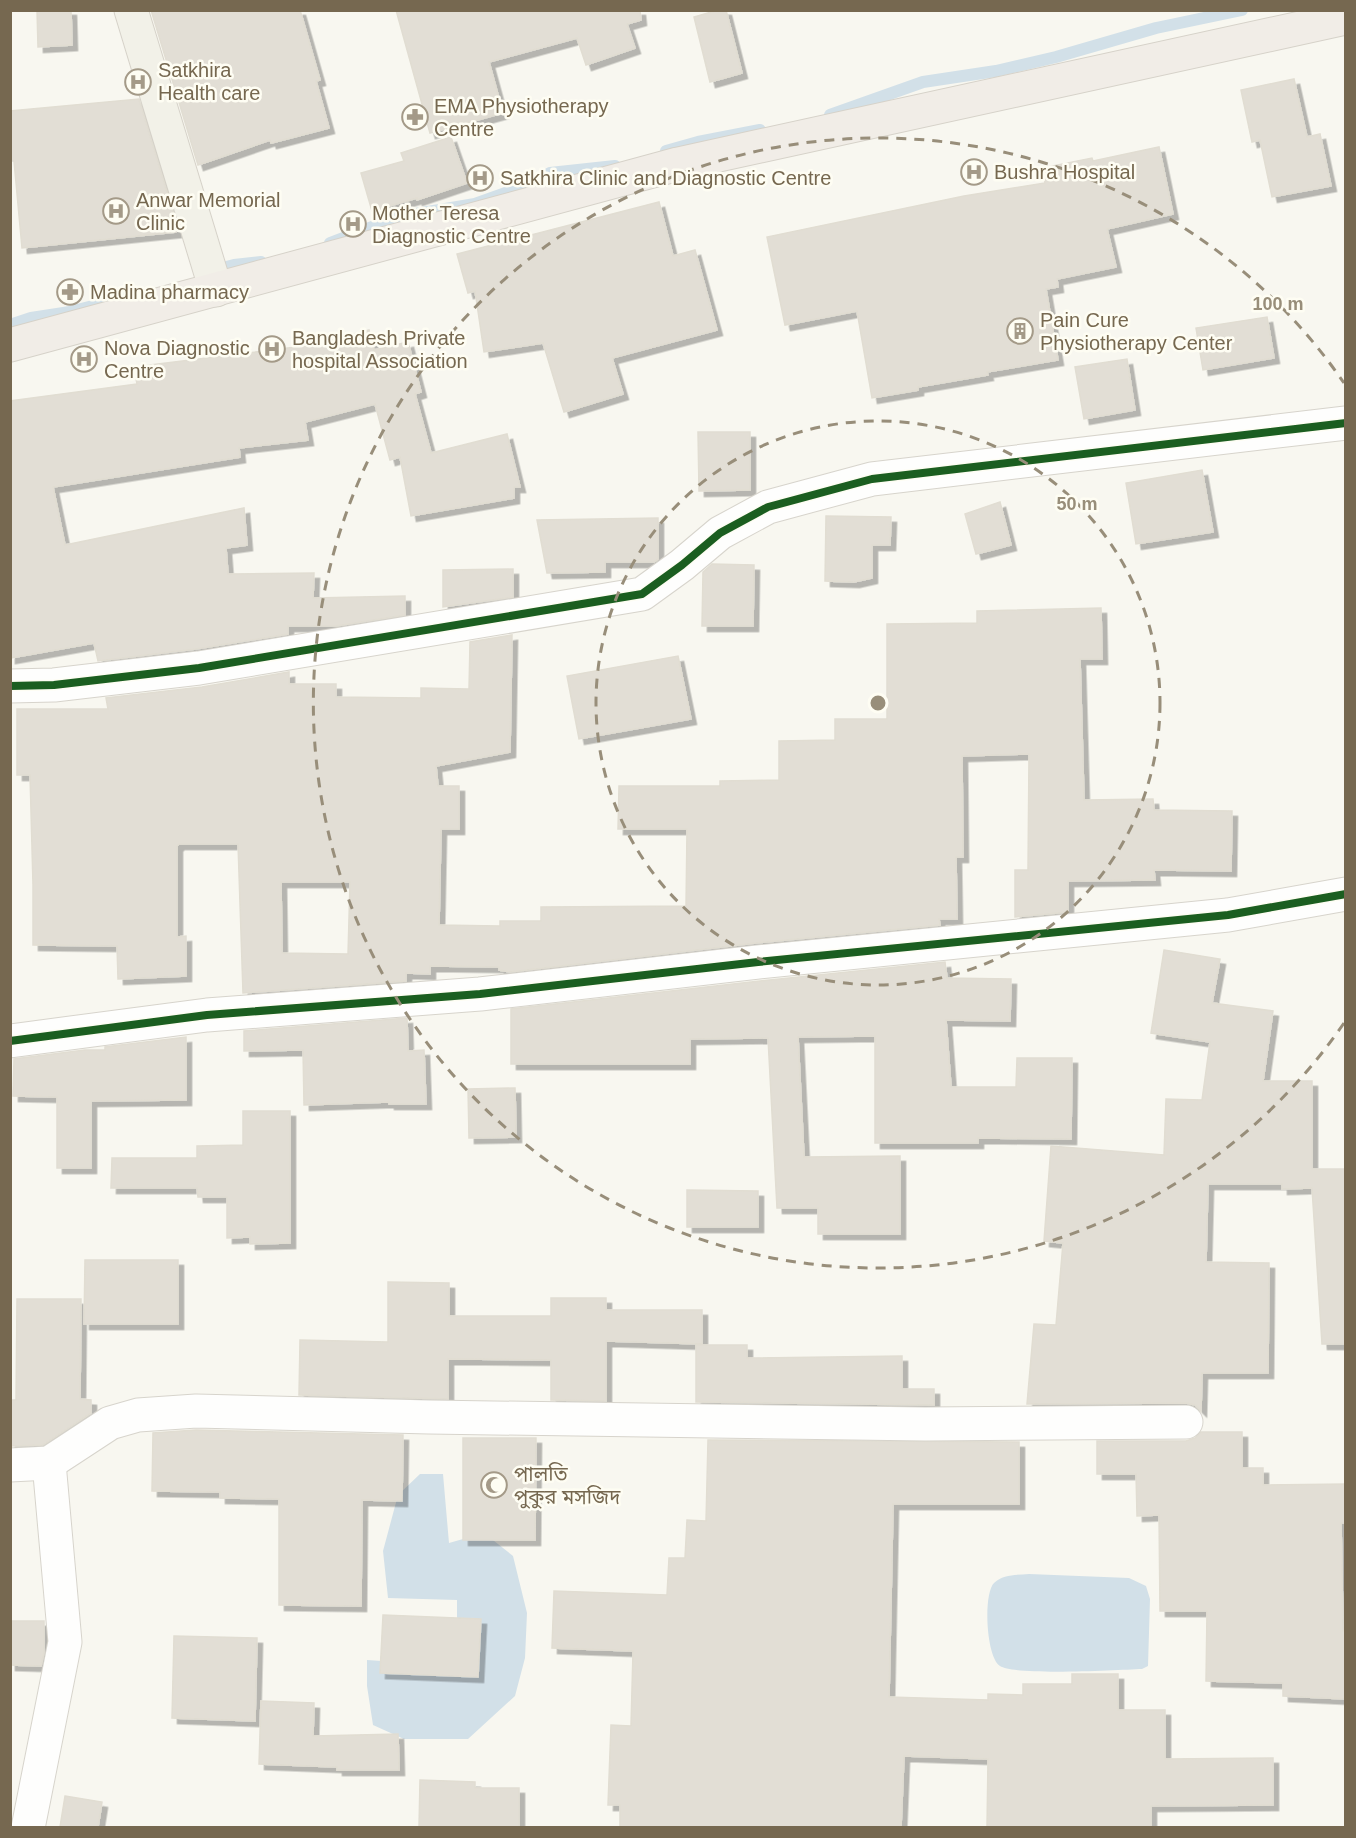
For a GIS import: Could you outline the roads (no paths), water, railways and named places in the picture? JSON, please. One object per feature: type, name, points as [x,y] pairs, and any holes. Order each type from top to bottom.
[{"type":"highway","points":[[10,345],[678,164],[1346,18]]},
{"type":"main road","points":[[131,10],[216,290]]},
{"type":"street","points":[[10,686],[54,685],[199,668],[642,594],[682,566],[720,533],[768,507],[872,479],[1346,423]]},
{"type":"street","points":[[10,1041],[207,1015],[480,994],[758,962],[1228,915],[1346,894]]},
{"type":"street","points":[[10,1465],[49,1463],[110,1423],[138,1415],[196,1411],[429,1417],[925,1424],[1186,1422]]},
{"type":"street","points":[[28,1827],[65,1642],[49,1463]]},
{"type":"waterway","points":[[830,115],[923,82],[996,71],[1056,57],[1156,28],[1242,10]]},
{"type":"waterway","points":[[666,151],[698,142],[760,130]]},
{"type":"waterway","points":[[330,243],[398,217],[475,204],[528,185],[550,173],[615,166]]},
{"type":"waterway","points":[[211,271],[234,265],[261,262]]},
{"type":"waterway","points":[[10,325],[31,318],[70,312],[123,298]]},
{"type":"place","name":"Satkhira Health care","points":[[138,82]]},
{"type":"place","name":"EMA Physiotherapy Centre","points":[[415,117]]},
{"type":"place","name":"Bushra Hospital","points":[[974,172]]},
{"type":"place","name":"Satkhira Clinic and Diagnostic Centre","points":[[480,178]]},
{"type":"place","name":"Anwar Memorial Clinic","points":[[116,211]]},
{"type":"place","name":"Mother Teresa Diagnostic Centre","points":[[353,224]]},
{"type":"place","name":"Madina pharmacy","points":[[70,292]]},
{"type":"place","name":"Pain Cure Physiotherapy Center","points":[[1020,331]]},
{"type":"place","name":"Bangladesh Private hospital Association","points":[[272,349]]},
{"type":"place","name":"Nova Diagnostic Centre","points":[[84,359]]},
{"type":"place","name":"পালতি পুকুর মসজিদ","points":[[494,1485]]}]
